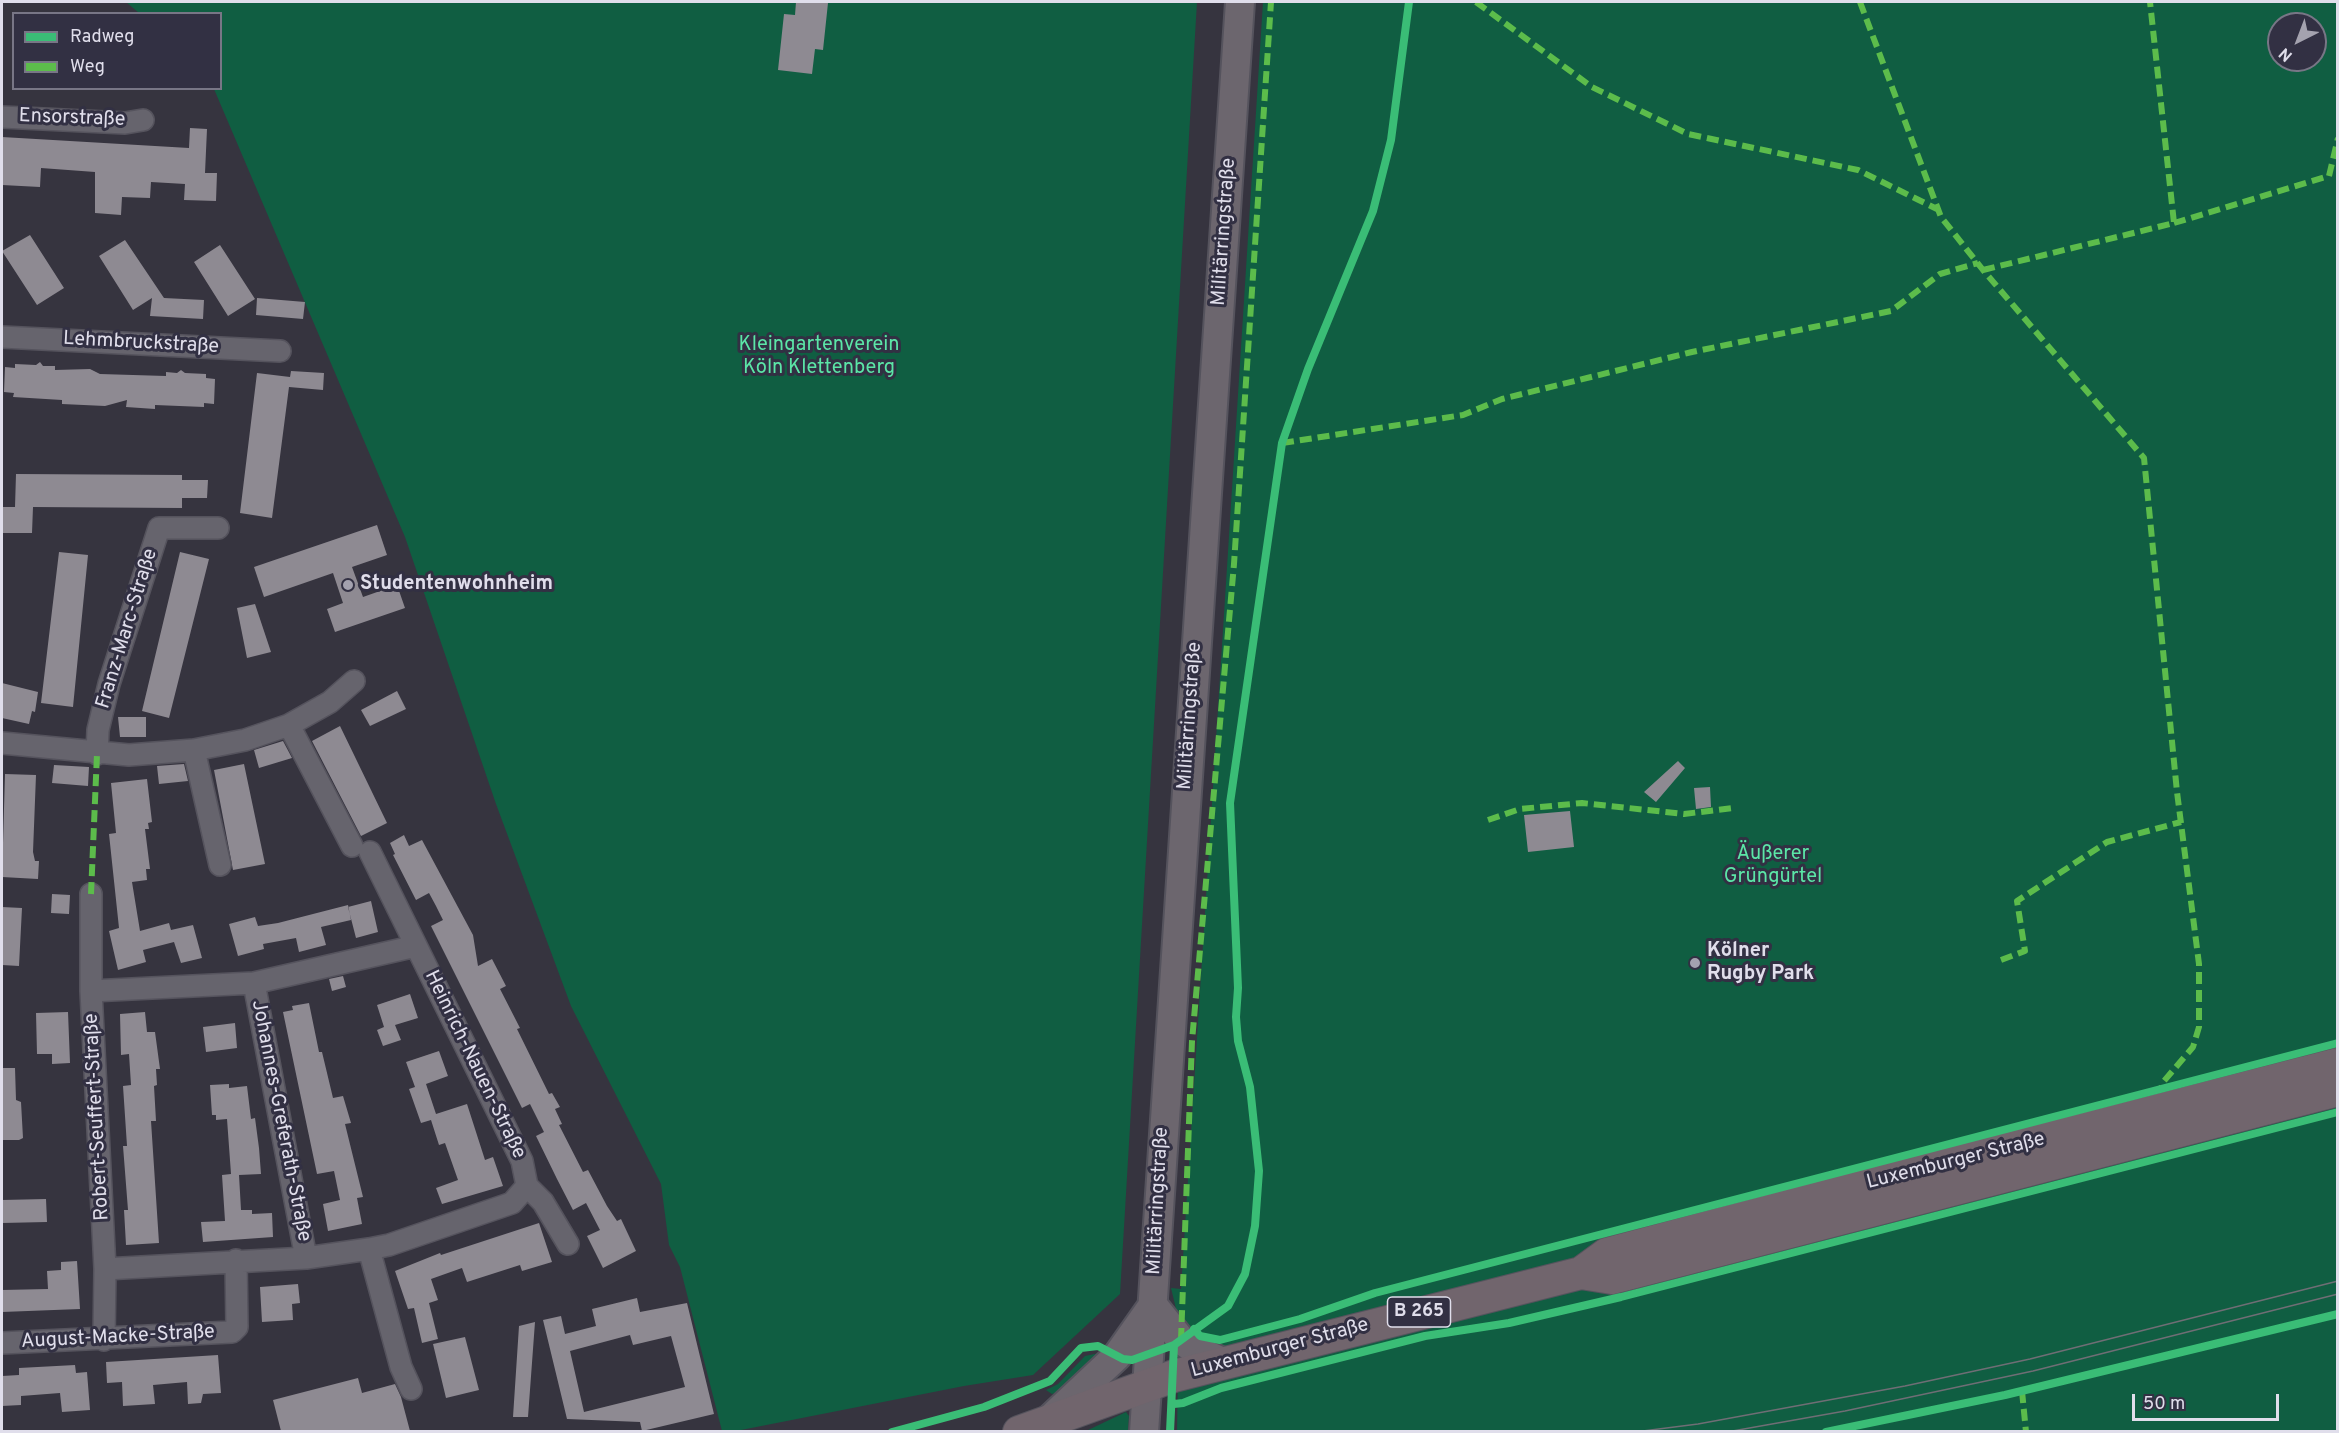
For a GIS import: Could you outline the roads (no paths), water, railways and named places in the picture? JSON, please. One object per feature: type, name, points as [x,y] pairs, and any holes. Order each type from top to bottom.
[{"type":"main road","name":"Militärringstraße","points":[[1144,1431],[1149,1384],[1240,2]]},
{"type":"main road","name":"Luxemburger Straße","points":[[1019,1431],[1149,1384],[1581,1273],[1607,1254],[2337,1064]]},
{"type":"main road","name":"Luxemburger Straße","points":[[1581,1273],[1612,1278],[2337,1090]]},
{"type":"main road","points":[[1048,1421],[1117,1356],[1153,1305],[1181,1340],[1194,1349],[1225,1363]]},
{"type":"street","name":"Ensorstraße","points":[[2,117],[125,123],[143,120]]},
{"type":"street","name":"Lehmbruckstraße","points":[[2,337],[280,351]]},
{"type":"street","name":"Franz-Marc-Straße","points":[[97,754],[98,730],[109,684],[159,528],[218,528]]},
{"type":"street","points":[[2,743],[97,754],[129,755],[194,750],[245,740],[289,725],[330,702],[354,681]]},
{"type":"street","name":"Heinrich-Nauen-Straße","points":[[289,725],[416,946],[522,1161],[527,1186]]},
{"type":"street","points":[[194,750],[220,865]]},
{"type":"street","name":"Robert-Seuffert-Straße","points":[[91,894],[91,992],[105,1269],[104,1340]]},
{"type":"street","points":[[91,992],[254,983],[416,946]]},
{"type":"street","name":"Johannes-Greferath-Straße","points":[[254,983],[306,1258]]},
{"type":"street","points":[[105,1269],[236,1260],[306,1258],[369,1249],[389,1245],[512,1203],[527,1186],[543,1202],[568,1244]]},
{"type":"street","points":[[369,1249],[401,1366],[411,1389]]},
{"type":"street","name":"August-Macke-Straße","points":[[2,1343],[104,1340],[232,1332],[237,1327],[236,1260]]},
{"type":"tram line","points":[[1635,1432],[1698,1424],[1905,1386],[2030,1359],[2338,1281]]},
{"type":"tram line","points":[[1727,1432],[1845,1411],[2033,1371],[2338,1294]]},
{"type":"place","name":"Studentenwohnheim","points":[[348,585]]},
{"type":"place","name":"Kölner Rugby Park","points":[[1695,963]]},
{"type":"park label","name":"Kleingartenverein Köln Klettenberg","points":[[819,358]]},
{"type":"park label","name":"Äußerer Grüngürtel","points":[[1773,866]]}]
